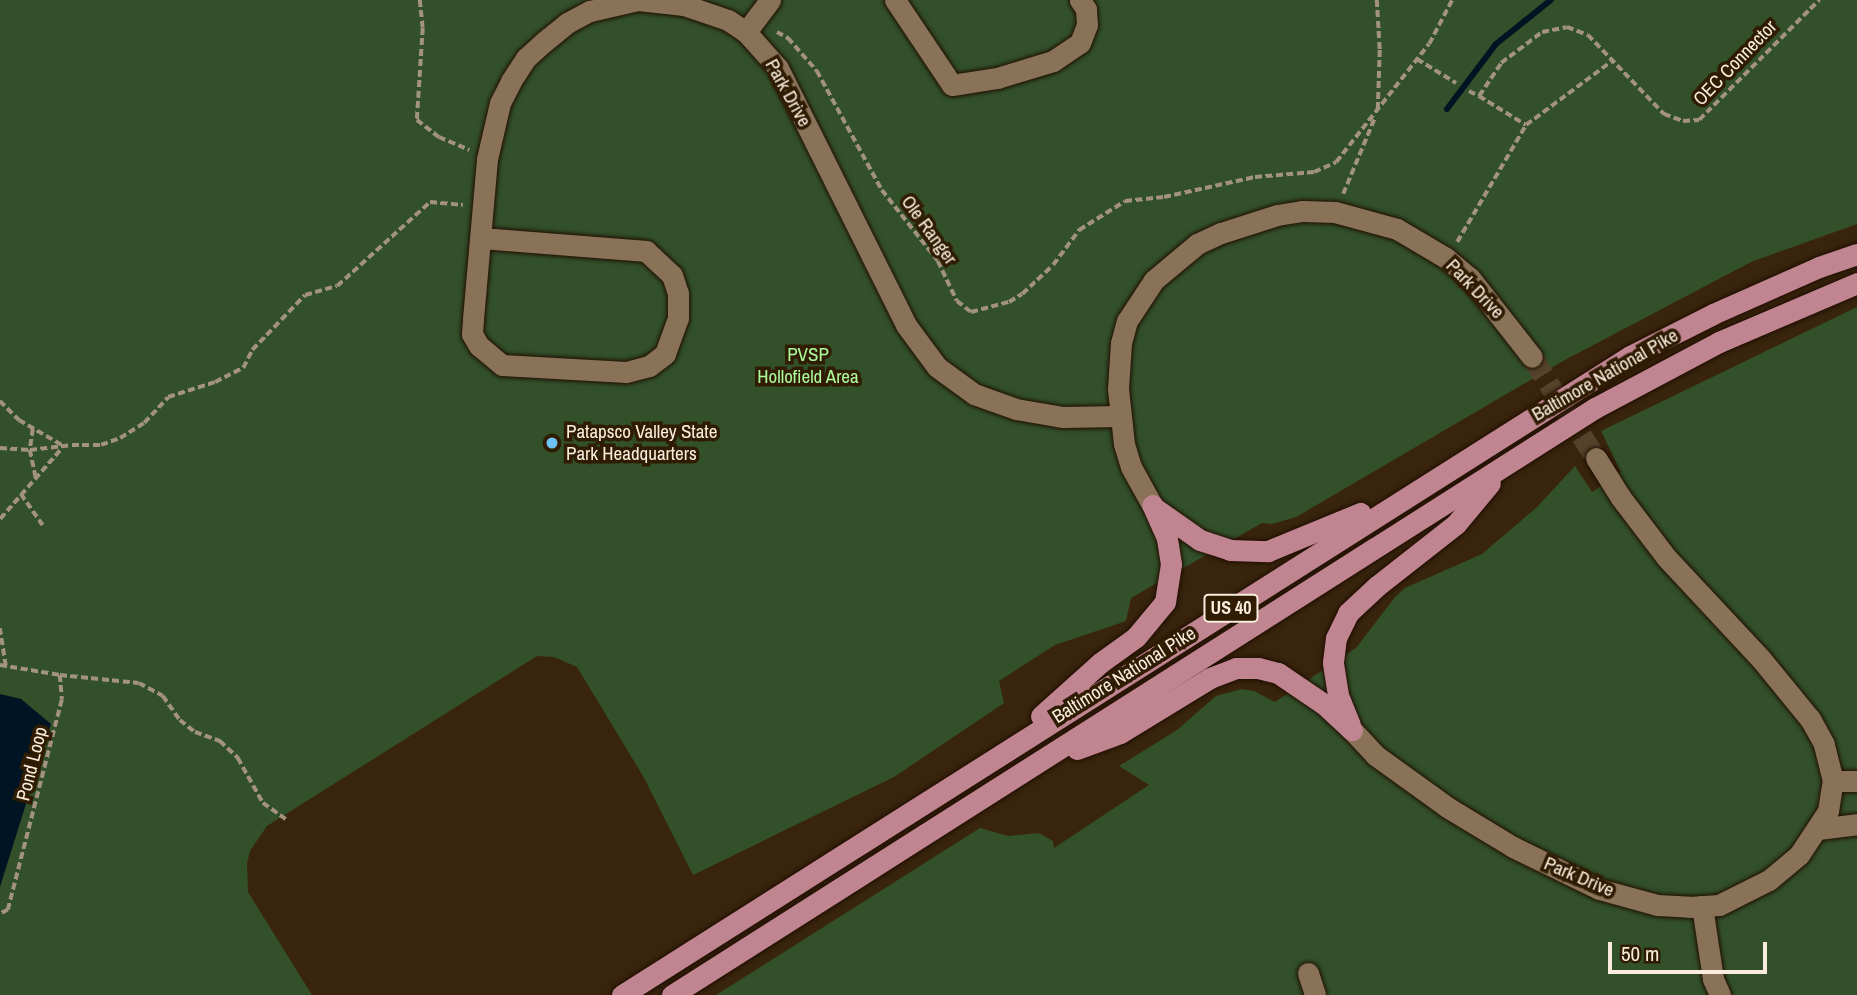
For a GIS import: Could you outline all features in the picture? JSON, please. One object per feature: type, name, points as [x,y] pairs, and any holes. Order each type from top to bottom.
[{"type":"main road","name":"Baltimore National Pike","points":[[622,995],[1630,356],[1713,314],[1819,267],[1857,254]]},
{"type":"main road","name":"Baltimore National Pike","points":[[672,995],[1504,467],[1664,369],[1773,317],[1857,282]]},
{"type":"main road","points":[[1352,730],[1338,695],[1333,662],[1336,638],[1348,613],[1377,586],[1456,524],[1504,467]]},
{"type":"main road","points":[[1152,505],[1200,540],[1230,550],[1268,551],[1423,486]]},
{"type":"main road","points":[[994,758],[1101,663],[1136,636],[1165,602],[1171,564],[1167,538],[1152,505]]},
{"type":"main road","points":[[1035,764],[1120,733],[1210,678],[1236,668],[1258,668],[1278,673],[1325,705],[1352,730]]},
{"type":"street","points":[[751,26],[770,0]]},
{"type":"street","points":[[895,0],[952,85],[997,78],[1053,61],[1080,43],[1087,26],[1086,9],[1080,0]]},
{"type":"street","name":"Park Drive","points":[[481,238],[646,251],[672,275],[678,293],[678,318],[666,354],[649,366],[626,372],[502,365],[491,359],[472,334],[486,159],[499,103],[526,58],[586,5],[663,1],[709,12],[751,26],[778,68],[906,325],[937,367],[974,394],[1016,409],[1063,416],[1120,416]]},
{"type":"street","name":"Park Drive","points":[[1152,505],[1131,467],[1120,416],[1119,362],[1127,321],[1138,299],[1172,262],[1196,244],[1254,221],[1303,211],[1335,212],[1397,229],[1446,258],[1493,303],[1532,357]]},
{"type":"street","name":"Park Drive","points":[[1352,730],[1375,755],[1408,780],[1513,848],[1599,889],[1657,905],[1718,905],[1769,880],[1799,855],[1818,830],[1828,811],[1833,782],[1824,744],[1810,719],[1761,659],[1665,557],[1620,498],[1596,458]]},
{"type":"street","points":[[1833,782],[1857,780]]},
{"type":"street","points":[[1818,830],[1857,824]]},
{"type":"street","points":[[1702,906],[1711,971],[1720,995]]},
{"type":"street","points":[[1308,974],[1315,995]]},
{"type":"path","points":[[420,0],[422,28],[417,120],[439,137],[486,159]]},
{"type":"path","points":[[1377,0],[1380,50],[1378,110]]},
{"type":"path","points":[[1335,212],[1378,110],[1429,44],[1452,0]]},
{"type":"path","name":"OEC Connector","points":[[1612,61],[1664,114],[1683,121],[1699,120],[1819,0]]},
{"type":"path","name":"Ole Ranger","points":[[751,26],[788,38],[817,71],[882,190],[938,261],[957,301],[971,312],[1009,302],[1022,294],[1053,265],[1079,230],[1125,201],[1164,197],[1208,184],[1232,184],[1255,177],[1314,172],[1336,162],[1378,110]]},
{"type":"path","points":[[1446,258],[1525,125],[1612,61],[1588,35],[1567,27],[1542,32],[1502,63],[1479,96]]},
{"type":"path","points":[[1417,58],[1456,83]]},
{"type":"path","points":[[1469,91],[1525,125]]},
{"type":"path","points":[[0,447],[30,450],[101,446],[120,438],[144,423],[168,397],[215,382],[243,368],[260,341],[304,295],[337,286],[408,219],[430,202],[483,206]]},
{"type":"path","points":[[0,401],[33,429],[64,446]]},
{"type":"path","points":[[33,429],[30,450],[36,478]]},
{"type":"path","points":[[0,519],[64,446]]},
{"type":"path","points":[[21,494],[43,525]]},
{"type":"path","points":[[0,628],[6,667]]},
{"type":"path","points":[[0,665],[60,675],[139,683],[163,696],[180,720],[195,732],[220,741],[238,758],[263,803],[286,818]]},
{"type":"path","name":"Pond Loop","points":[[0,914],[8,910],[39,795],[62,699],[60,675]]},
{"type":"green space","name":"PVSP Hollofield Area","points":[[0,0],[1857,0],[1857,224],[1751,262],[1563,361],[1296,517],[1272,524],[1262,523],[1131,598],[1126,621],[1055,645],[999,681],[1004,703],[894,777],[693,875],[643,776],[577,667],[554,657],[537,656],[267,826],[250,851],[247,863],[248,892],[312,995],[0,995]]},
{"type":"green space","points":[[1857,307],[1857,995],[716,995],[980,828],[1008,836],[1039,833],[1053,841],[1054,848],[1149,785],[1119,766],[1177,730],[1216,696],[1242,689],[1254,691],[1275,702],[1356,648],[1405,588],[1482,554],[1537,507],[1575,466],[1592,492],[1621,472],[1601,431]]},
{"type":"water","points":[[0,694],[21,699],[51,724],[0,887]]},
{"type":"waterway","points":[[1447,109],[1496,44],[1551,0]]},
{"type":"tunnel","points":[[1532,357],[1596,458]]},
{"type":"place","name":"Patapsco Valley State Park Headquarters","points":[[552,443]]}]
